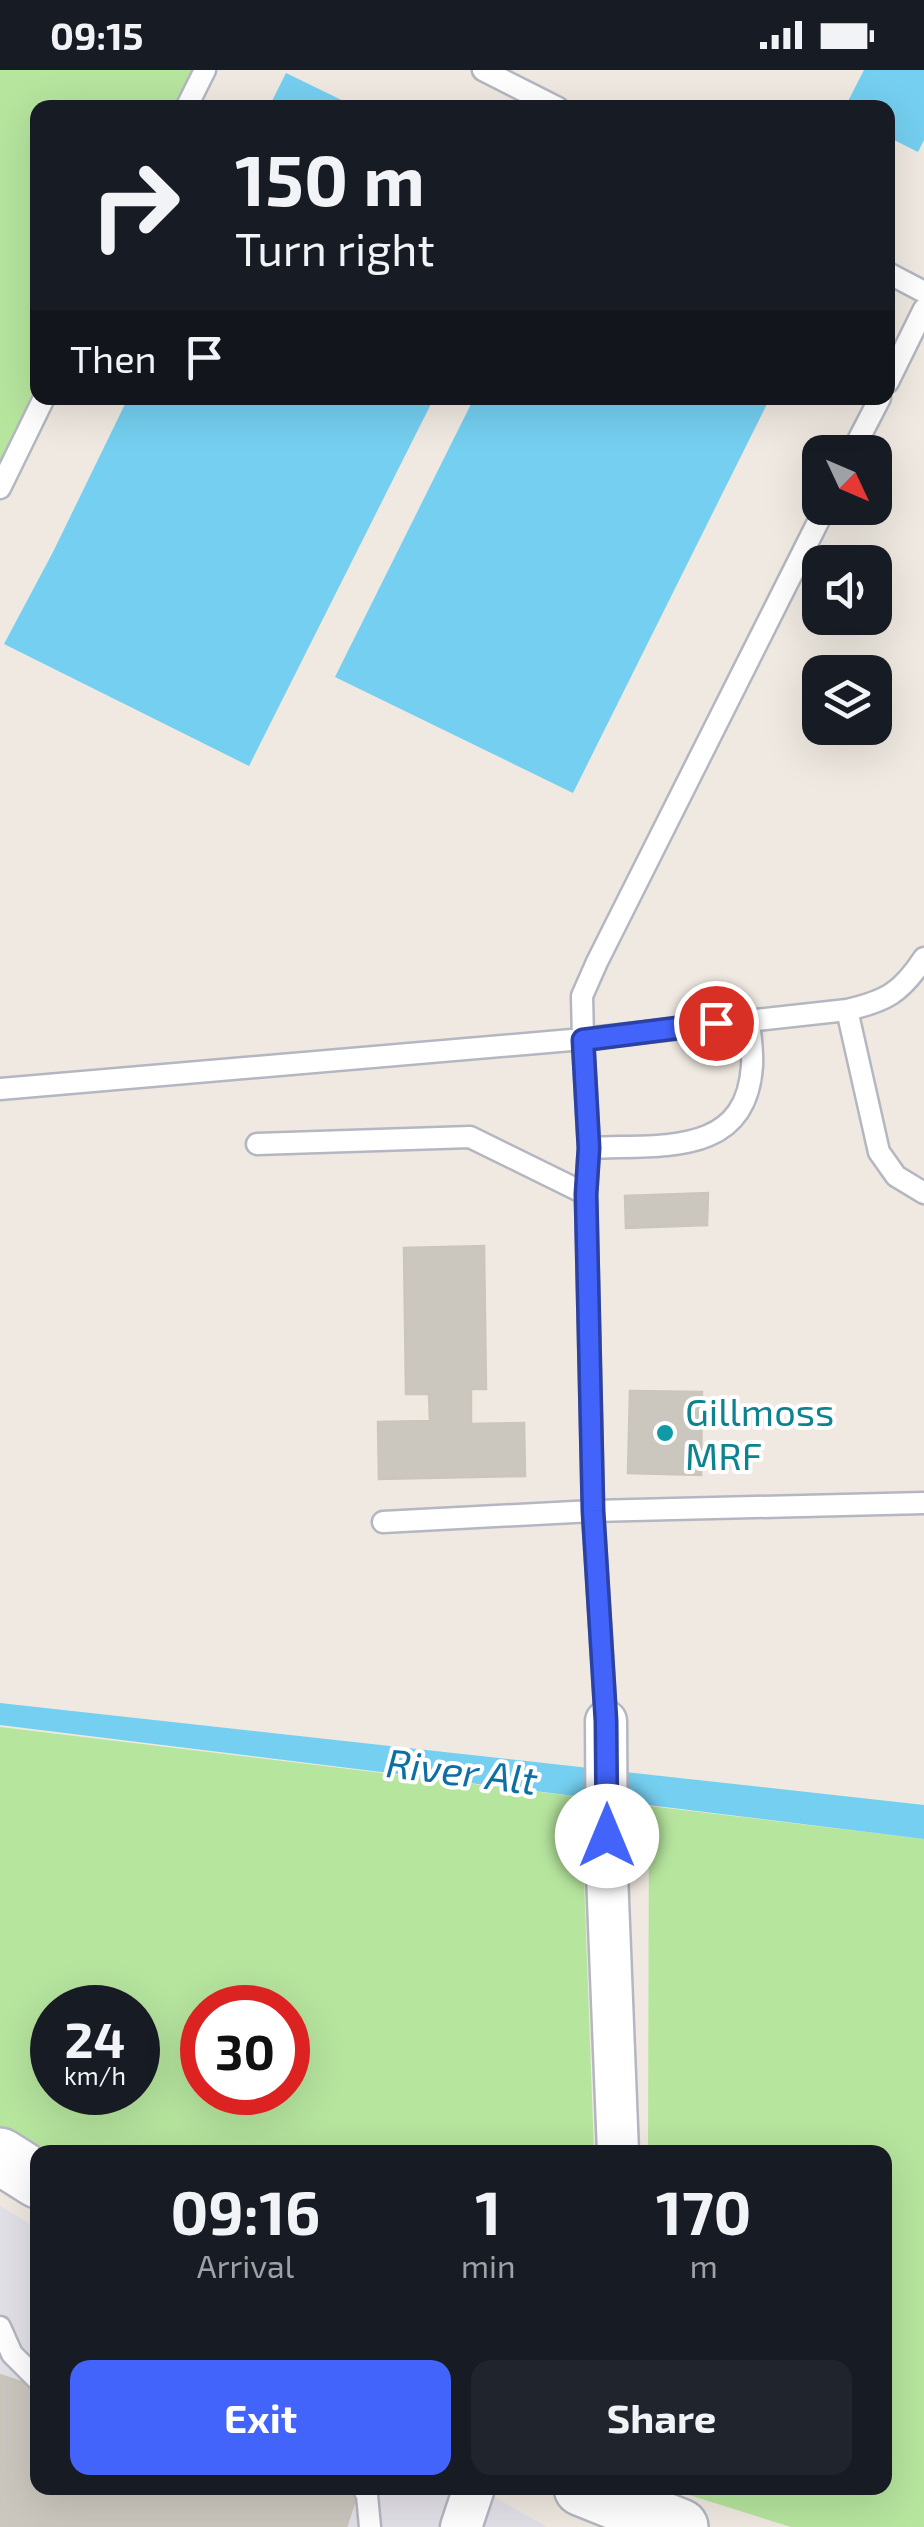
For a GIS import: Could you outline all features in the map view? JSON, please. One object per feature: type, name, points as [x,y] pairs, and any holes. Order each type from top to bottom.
[{"type":"street","points":[[606,1721],[618,2145]]},
{"type":"street","points":[[0,2156],[30,2175]]},
{"type":"street","points":[[461,2527],[472,2495]]},
{"type":"street","points":[[600,2495],[680,2527]]},
{"type":"lane","points":[[190,100],[204,70]]},
{"type":"lane","points":[[483,70],[542,100]]},
{"type":"lane","points":[[895,278],[924,292]]},
{"type":"lane","points":[[895,368],[924,309]]},
{"type":"lane","points":[[0,488],[41,405]]},
{"type":"lane","points":[[861,435],[876,405]]},
{"type":"lane","points":[[606,1721],[593,1511],[586,1194],[589,1148],[582,996],[816,525]]},
{"type":"lane","points":[[0,1090],[583,1040],[846,1010],[880,1002],[908,983],[924,958]]},
{"type":"lane","points":[[846,1010],[879,1152],[896,1176],[924,1193]]},
{"type":"lane","points":[[589,1148],[699,1142],[726,1128],[742,1106],[752,1067],[750,1019]]},
{"type":"lane","points":[[256,1144],[470,1137],[586,1194]]},
{"type":"lane","points":[[383,1522],[593,1511],[924,1503]]},
{"type":"lane","points":[[0,2327],[12,2354],[30,2372]]},
{"type":"lane","points":[[367,2495],[370,2527]]},
{"type":"shaded area","points":[[0,2206],[30,2224],[30,2495],[490,2495],[547,2527],[0,2527]]},
{"type":"green space","points":[[0,70],[215,70],[199,100],[30,100],[30,405],[34,405],[0,468]]},
{"type":"green space","points":[[0,1727],[581,1797],[594,2145],[30,2145],[0,2131]]},
{"type":"green space","points":[[649,1806],[924,1839],[924,2527],[791,2527],[689,2495],[892,2495],[892,2145],[648,2145]]},
{"type":"water","points":[[864,70],[924,70],[924,140],[918,152],[895,140],[895,100],[849,100]]},
{"type":"water","points":[[286,73],[342,100],[272,100]]},
{"type":"water","points":[[125,405],[430,405],[249,766],[4,644]]},
{"type":"water","points":[[471,405],[767,405],[573,793],[335,677]]},
{"type":"water","name":"River Alt","points":[[0,1703],[924,1805],[924,1839],[0,1725]]},
{"type":"building","points":[[708,1193],[707,1225],[626,1228],[625,1196]]},
{"type":"building","points":[[484,1246],[486,1389],[471,1389],[471,1424],[524,1423],[525,1476],[379,1479],[378,1422],[430,1421],[429,1394],[406,1394],[404,1248]]},
{"type":"building","name":"Gillmoss MRF","points":[[630,1391],[702,1392],[701,1475],[628,1473]]},
{"type":"building","points":[[0,2375],[30,2385],[30,2495],[357,2495],[346,2527],[0,2527]]},
{"type":"place","name":"Gillmoss MRF","points":[[665,1433]]},
{"type":"route","points":[[607,1836],[606,1721],[593,1511],[586,1194],[589,1148],[583,1040],[716,1023]]}]
